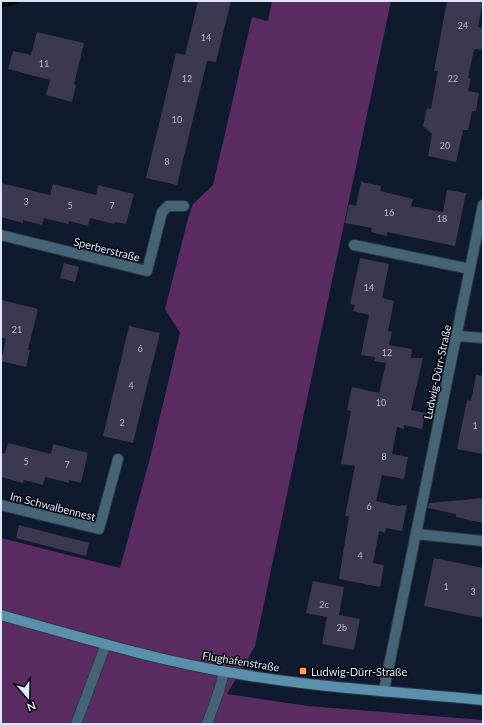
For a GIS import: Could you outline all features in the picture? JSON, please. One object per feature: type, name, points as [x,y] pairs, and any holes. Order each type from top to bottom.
[{"type":"street","name":"Ludwig-Dürr-Straße","points":[[384,690],[483,205]]},
{"type":"street","name":"Sperberstraße","points":[[1,235],[147,271],[162,212],[168,206],[184,206]]},
{"type":"street","points":[[354,245],[470,269]]},
{"type":"street","points":[[457,336],[483,338]]},
{"type":"street","name":"Im Schwalbennest","points":[[1,505],[99,529],[118,459]]},
{"type":"street","points":[[416,534],[483,541]]},
{"type":"street","name":"Flughafenstraße","points":[[1,615],[106,644],[224,672],[268,678],[483,700]]},
{"type":"street","points":[[76,724],[106,644]]},
{"type":"street","points":[[207,724],[224,672]]},
{"type":"shaded area","points":[[272,1],[391,1],[255,646],[227,694],[308,706],[483,720],[483,724],[1,724],[1,538],[120,568],[150,458],[180,333],[165,309],[189,215],[193,204],[213,185],[252,17],[268,21]]},
{"type":"building","points":[[198,1],[231,1],[216,62],[207,61],[177,185],[146,178],[176,53],[185,55]]},
{"type":"building","points":[[447,1],[483,1],[478,27],[483,28],[483,50],[474,49],[468,78],[471,78],[468,91],[479,93],[476,111],[472,111],[468,130],[463,130],[456,162],[428,156],[432,134],[423,126],[427,108],[431,109],[438,71],[434,71]]},
{"type":"building","points":[[37,32],[84,43],[74,84],[76,85],[72,102],[46,95],[50,80],[8,69],[13,51],[31,55]]},
{"type":"building","points":[[361,182],[381,186],[380,191],[413,199],[411,206],[443,212],[447,190],[466,193],[455,246],[387,232],[387,236],[371,232],[372,228],[345,223],[349,204],[356,206]]},
{"type":"building","points":[[1,183],[50,195],[53,184],[96,195],[98,185],[134,194],[126,224],[115,222],[114,224],[90,218],[88,226],[69,221],[68,224],[44,218],[42,225],[23,220],[23,223],[1,217]]},
{"type":"building","points":[[360,258],[389,264],[382,298],[394,301],[388,331],[392,332],[389,345],[412,349],[411,358],[423,358],[411,410],[425,413],[422,429],[404,425],[404,429],[397,427],[392,454],[408,457],[404,479],[382,475],[376,501],[398,506],[407,505],[402,531],[386,528],[385,533],[379,531],[373,563],[384,565],[380,587],[339,579],[349,516],[345,516],[355,466],[341,464],[351,411],[347,410],[352,387],[379,393],[386,363],[374,361],[375,357],[361,355],[369,315],[353,311],[355,305],[350,304]]},
{"type":"building","points":[[64,263],[79,267],[75,282],[60,278]]},
{"type":"building","points":[[1,300],[38,309],[28,350],[30,350],[26,367],[1,361],[6,339],[1,337]]},
{"type":"building","points":[[129,326],[160,333],[133,443],[103,436]]},
{"type":"building","points":[[476,375],[483,376],[483,454],[457,449],[467,400],[471,401]]},
{"type":"building","points":[[8,443],[51,454],[53,444],[88,453],[81,483],[69,480],[69,483],[45,477],[43,485],[24,480],[23,483],[1,477],[1,453],[5,454]]},
{"type":"building","points":[[483,498],[483,523],[456,517],[456,514],[428,508],[429,503]]},
{"type":"building","points":[[19,525],[89,543],[86,556],[16,538]]},
{"type":"building","points":[[434,558],[483,568],[483,618],[424,606]]},
{"type":"building","points":[[313,581],[344,587],[339,615],[360,619],[354,650],[322,644],[327,617],[306,613]]},
{"type":"waterway","points":[[1,5],[18,1]]},
{"type":"place","name":"Ludwig-Dürr-Straße","points":[[303,671]]}]
